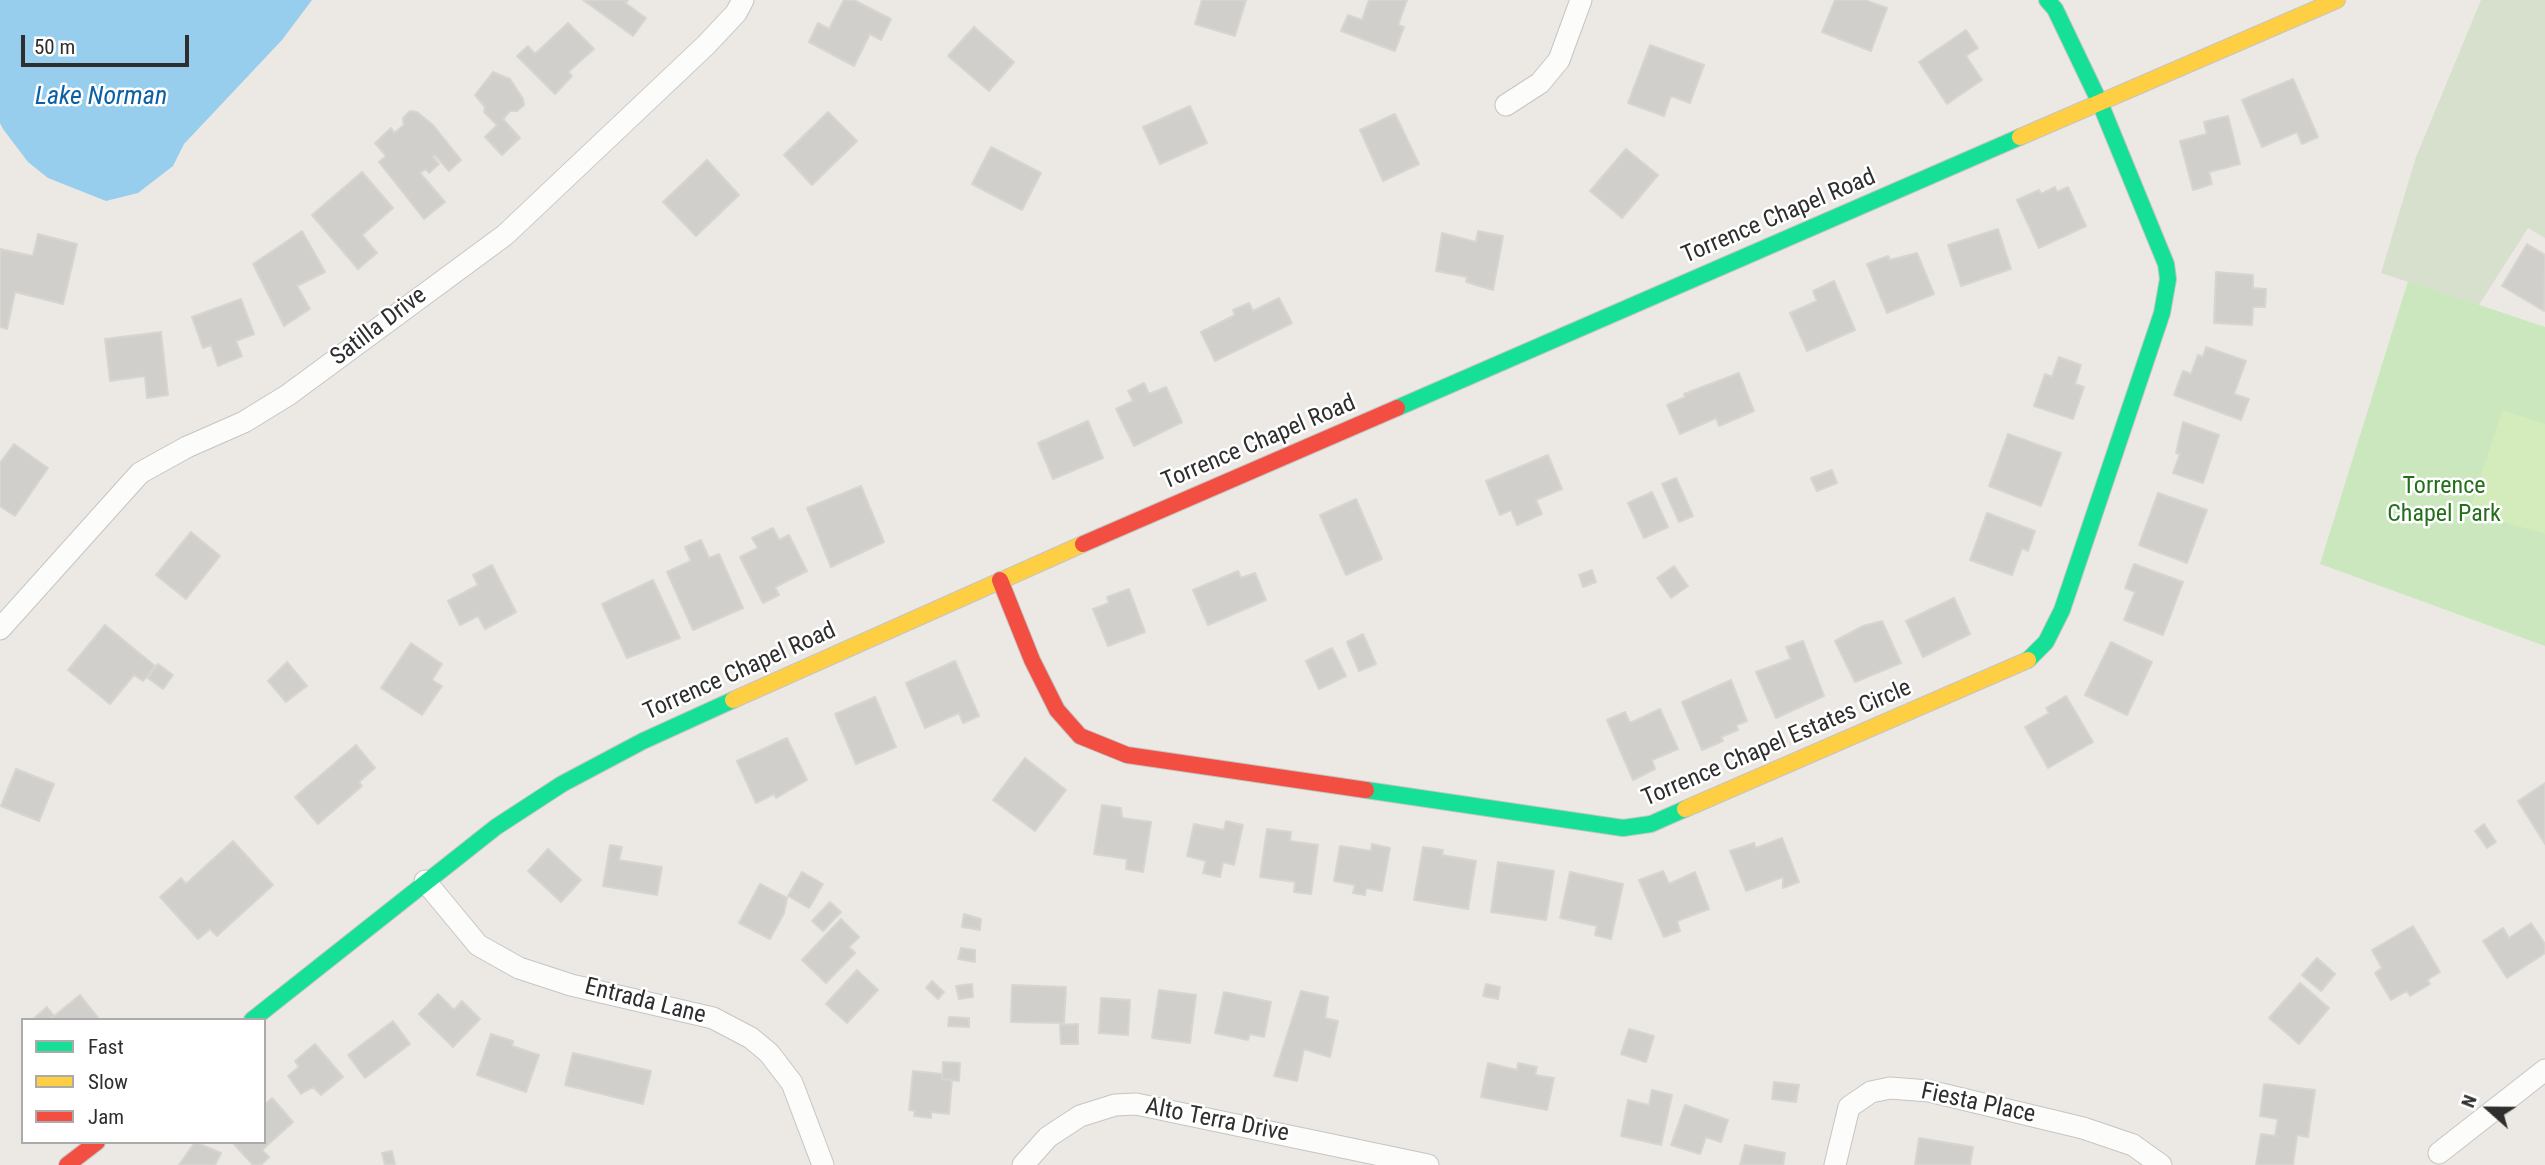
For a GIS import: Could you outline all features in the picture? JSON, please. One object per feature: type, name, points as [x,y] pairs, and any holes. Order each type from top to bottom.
[{"type":"street","name":"Satilla Drive","points":[[3,618],[141,473],[187,447],[244,422],[288,395],[505,234],[706,45],[736,13],[743,0]]},
{"type":"street","points":[[1506,105],[1540,83],[1559,60],[1581,0]]},
{"type":"street","name":"Torrence Chapel Estates Circle","points":[[1000,580],[1032,660],[1057,710],[1080,736],[1109,750],[1127,755],[1613,827],[1651,824],[2026,662],[2046,642],[2062,610],[2167,295],[2166,264],[2100,103],[2055,9],[2048,0]]},
{"type":"street","name":"Torrence Chapel Road","points":[[254,1018],[496,827],[553,790],[643,741],[1000,580],[2337,0]]},
{"type":"street","name":"Entrada Lane","points":[[425,881],[478,945],[519,968],[571,985],[713,1018],[751,1038],[769,1053],[792,1083],[823,1165]]},
{"type":"street","points":[[2439,1153],[2545,1070]]},
{"type":"street","name":"Fiesta Place","points":[[1835,1165],[1849,1107],[1871,1093],[1890,1088],[1929,1091],[2083,1128],[2133,1145],[2161,1165]]},
{"type":"street","name":"Alto Terra Drive","points":[[1023,1165],[1048,1137],[1080,1116],[1115,1105],[1136,1104],[1428,1165]]},
{"type":"street","points":[[67,1165],[95,1152]]},
{"type":"green space","points":[[2481,0],[2545,0],[2545,238],[2528,228],[2479,305],[2381,273],[2416,157]]},
{"type":"green space","name":"Torrence Chapel Park","points":[[2408,281],[2545,327],[2545,646],[2320,564]]},
{"type":"green space","points":[[2502,410],[2545,424],[2545,534],[2469,512]]},
{"type":"water","name":"Lake Norman","points":[[0,0],[312,0],[282,40],[184,144],[173,166],[138,193],[106,201],[48,178],[28,162],[3,129],[0,123]]},
{"type":"building","points":[[583,0],[628,0],[625,3],[646,18],[633,36]]},
{"type":"building","points":[[844,0],[854,0],[891,19],[881,40],[870,34],[854,66],[809,42],[818,23],[829,29]]},
{"type":"building","points":[[1202,0],[1246,0],[1235,36],[1195,24]]},
{"type":"building","points":[[1369,0],[1407,0],[1398,25],[1404,27],[1395,51],[1341,31],[1348,15],[1362,20]]},
{"type":"building","points":[[1835,0],[1865,0],[1887,8],[1871,51],[1822,32]]},
{"type":"building","points":[[568,23],[594,49],[568,72],[572,76],[555,94],[517,56],[528,46],[535,54]]},
{"type":"building","points":[[974,27],[1014,62],[989,91],[948,56]]},
{"type":"building","points":[[1966,30],[1978,48],[1966,56],[1982,80],[1947,104],[1919,62]]},
{"type":"building","points":[[1650,45],[1704,65],[1690,103],[1671,96],[1664,116],[1628,103]]},
{"type":"building","points":[[493,72],[510,79],[524,105],[517,111],[510,111],[503,119],[520,138],[502,155],[485,137],[497,125],[484,112],[485,107],[475,95]]},
{"type":"building","points":[[2293,79],[2318,137],[2302,144],[2297,132],[2262,147],[2242,100]]},
{"type":"building","points":[[1190,106],[1207,143],[1160,164],[1143,127]]},
{"type":"building","points":[[410,111],[417,112],[433,125],[461,160],[449,171],[435,155],[433,157],[439,164],[429,173],[426,169],[420,173],[445,202],[424,219],[379,162],[386,156],[375,143],[391,128],[394,133],[404,125],[403,118]]},
{"type":"building","points":[[828,112],[857,141],[812,185],[784,155]]},
{"type":"building","points":[[1395,114],[1419,164],[1383,181],[1360,130]]},
{"type":"building","points":[[2228,116],[2240,164],[2209,172],[2212,184],[2193,190],[2180,141],[2207,134],[2204,122]]},
{"type":"building","points":[[991,147],[1041,173],[1022,210],[972,184]]},
{"type":"building","points":[[1626,149],[1658,175],[1622,218],[1590,191]]},
{"type":"building","points":[[707,160],[739,195],[696,236],[663,202]]},
{"type":"building","points":[[362,172],[393,208],[362,235],[377,253],[358,269],[312,215]]},
{"type":"building","points":[[2055,187],[2057,192],[2068,187],[2086,226],[2039,248],[2017,200],[2039,190],[2041,194]]},
{"type":"building","points":[[1998,229],[2011,269],[1961,286],[1948,245]]},
{"type":"building","points":[[302,231],[325,272],[297,286],[310,309],[284,326],[253,264]]},
{"type":"building","points":[[1478,231],[1503,236],[1493,290],[1466,282],[1467,277],[1436,271],[1442,233],[1476,242]]},
{"type":"building","points":[[38,234],[77,244],[63,304],[15,292],[7,329],[0,327],[0,249],[33,256]]},
{"type":"building","points":[[2527,244],[2545,255],[2544,311],[2502,286]]},
{"type":"building","points":[[1917,253],[1934,294],[1887,313],[1867,264],[1888,256],[1890,260]]},
{"type":"building","points":[[2216,272],[2253,275],[2253,288],[2266,289],[2265,307],[2253,307],[2252,325],[2214,323]]},
{"type":"building","points":[[1834,281],[1855,330],[1807,351],[1790,313],[1817,301],[1813,291]]},
{"type":"building","points":[[1279,298],[1292,323],[1215,361],[1201,332],[1235,315],[1233,310],[1249,303],[1253,311]]},
{"type":"building","points":[[241,299],[254,334],[236,341],[242,356],[218,366],[211,345],[203,348],[192,317]]},
{"type":"building","points":[[161,332],[168,395],[147,398],[145,376],[110,381],[105,339]]},
{"type":"building","points":[[2206,347],[2246,361],[2234,394],[2249,399],[2241,420],[2174,395],[2183,371],[2191,374],[2198,355],[2203,357]]},
{"type":"building","points":[[2059,357],[2081,365],[2075,384],[2084,387],[2073,419],[2034,406],[2045,374],[2052,377]]},
{"type":"building","points":[[1739,373],[1754,411],[1719,426],[1716,418],[1680,434],[1667,405],[1685,397],[1684,394]]},
{"type":"building","points":[[1144,383],[1149,394],[1166,387],[1182,422],[1134,446],[1116,409],[1133,401],[1128,391]]},
{"type":"building","points":[[1088,421],[1103,458],[1053,479],[1038,443]]},
{"type":"building","points":[[2183,422],[2219,435],[2203,483],[2173,473],[2180,454],[2176,453]]},
{"type":"building","points":[[2008,434],[2061,453],[2041,506],[1989,486]]},
{"type":"building","points":[[14,444],[48,468],[15,516],[0,506],[0,463]]},
{"type":"building","points":[[1548,455],[1562,489],[1536,500],[1542,514],[1517,525],[1511,510],[1500,515],[1486,481]]},
{"type":"building","points":[[1832,470],[1837,483],[1817,491],[1811,478]]},
{"type":"building","points":[[1676,478],[1693,516],[1679,522],[1662,484]]},
{"type":"building","points":[[861,486],[884,542],[831,567],[807,508]]},
{"type":"building","points":[[1652,492],[1668,527],[1644,538],[1628,503]]},
{"type":"building","points":[[2158,493],[2207,510],[2187,563],[2139,545]]},
{"type":"building","points":[[1356,499],[1382,559],[1346,575],[1320,515]]},
{"type":"building","points":[[1987,513],[2035,531],[2028,551],[2022,548],[2012,575],[1970,560]]},
{"type":"building","points":[[773,528],[779,540],[789,535],[807,571],[775,587],[779,595],[763,603],[740,557],[758,548],[752,538]]},
{"type":"building","points":[[191,532],[220,556],[186,599],[156,575]]},
{"type":"building","points":[[701,540],[709,558],[719,554],[743,608],[693,630],[667,572],[691,561],[685,547]]},
{"type":"building","points":[[2134,564],[2183,582],[2163,635],[2124,620],[2135,592],[2125,588]]},
{"type":"building","points":[[492,565],[516,612],[485,629],[478,616],[460,625],[448,601],[478,585],[473,575]]},
{"type":"building","points":[[1674,566],[1688,586],[1671,598],[1657,578]]},
{"type":"building","points":[[1592,570],[1596,582],[1583,587],[1579,575]]},
{"type":"building","points":[[1238,571],[1241,578],[1255,573],[1266,600],[1208,625],[1193,590]]},
{"type":"building","points":[[653,580],[680,638],[627,658],[602,604]]},
{"type":"building","points":[[1129,589],[1145,632],[1108,646],[1093,609],[1109,603],[1107,597]]},
{"type":"building","points":[[1954,598],[1970,634],[1923,657],[1906,621]]},
{"type":"building","points":[[1882,621],[1901,663],[1855,682],[1835,641],[1863,626]]},
{"type":"building","points":[[105,625],[155,666],[143,681],[134,675],[110,704],[68,670]]},
{"type":"building","points":[[1363,634],[1376,664],[1359,671],[1347,642]]},
{"type":"building","points":[[1803,641],[1824,696],[1776,718],[1756,672],[1791,659],[1786,647]]},
{"type":"building","points":[[2111,642],[2152,662],[2127,715],[2085,695]]},
{"type":"building","points":[[411,643],[442,664],[432,680],[442,686],[422,715],[381,688]]},
{"type":"building","points":[[1332,648],[1346,676],[1319,689],[1306,661]]},
{"type":"building","points":[[955,661],[979,716],[963,723],[959,713],[925,728],[906,683]]},
{"type":"building","points":[[287,662],[307,686],[286,702],[268,681]]},
{"type":"building","points":[[158,664],[173,675],[163,689],[148,678]]},
{"type":"building","points":[[1731,680],[1747,721],[1736,725],[1738,730],[1721,737],[1723,741],[1702,750],[1682,702]]},
{"type":"building","points":[[2066,696],[2093,742],[2048,768],[2025,727],[2049,713],[2046,708]]},
{"type":"building","points":[[875,697],[896,747],[856,764],[835,714]]},
{"type":"building","points":[[1660,709],[1678,749],[1652,760],[1655,769],[1633,780],[1607,720],[1625,712],[1630,723]]},
{"type":"building","points":[[787,738],[807,780],[776,798],[774,794],[756,803],[737,761]]},
{"type":"building","points":[[356,745],[375,768],[359,782],[362,786],[318,824],[295,797]]},
{"type":"building","points":[[1025,758],[1066,790],[1035,831],[993,800]]},
{"type":"building","points":[[16,769],[54,784],[39,821],[1,806]]},
{"type":"building","points":[[2545,783],[2545,844],[2518,801]]},
{"type":"building","points":[[1102,805],[1121,808],[1122,818],[1151,822],[1143,872],[1126,869],[1127,859],[1094,854]]},
{"type":"building","points":[[1226,821],[1243,825],[1234,865],[1223,862],[1220,877],[1203,873],[1206,861],[1187,856],[1194,824],[1224,830]]},
{"type":"building","points":[[2484,824],[2496,842],[2487,848],[2475,831]]},
{"type":"building","points":[[1267,829],[1291,832],[1290,841],[1318,845],[1311,894],[1294,892],[1295,882],[1260,877]]},
{"type":"building","points":[[1782,838],[1799,882],[1783,888],[1783,877],[1746,891],[1730,851],[1754,843],[1756,848]]},
{"type":"building","points":[[233,841],[273,885],[217,936],[210,929],[198,939],[160,897],[181,878],[186,884]]},
{"type":"building","points":[[1372,844],[1390,848],[1382,891],[1366,888],[1365,895],[1353,893],[1355,885],[1334,881],[1340,846],[1371,851]]},
{"type":"building","points":[[610,845],[622,847],[619,860],[662,867],[657,895],[603,886]]},
{"type":"building","points":[[1423,847],[1443,850],[1442,855],[1476,861],[1468,909],[1414,900]]},
{"type":"building","points":[[548,849],[581,880],[561,902],[528,871]]},
{"type":"building","points":[[1498,862],[1554,871],[1546,920],[1491,912]]},
{"type":"building","points":[[1663,871],[1669,884],[1695,872],[1709,909],[1677,921],[1680,931],[1664,937],[1639,880]]},
{"type":"building","points":[[802,872],[823,884],[809,908],[788,896]]},
{"type":"building","points":[[1570,872],[1623,884],[1611,939],[1595,935],[1597,926],[1560,918]]},
{"type":"building","points":[[760,884],[787,898],[784,913],[770,939],[739,923]]},
{"type":"building","points":[[830,902],[841,912],[823,931],[812,921]]},
{"type":"building","points":[[964,914],[981,919],[980,930],[962,927]]},
{"type":"building","points":[[841,919],[859,937],[849,947],[855,953],[826,983],[802,960]]},
{"type":"building","points":[[2531,923],[2545,944],[2545,953],[2507,978],[2483,941],[2503,928],[2509,938]]},
{"type":"building","points":[[2413,926],[2440,972],[2427,980],[2430,984],[2410,996],[2407,991],[2391,1000],[2375,973],[2382,968],[2372,950]]},
{"type":"building","points":[[961,948],[975,950],[975,962],[958,959]]},
{"type":"building","points":[[2317,958],[2335,974],[2321,991],[2302,975]]},
{"type":"building","points":[[857,970],[878,990],[847,1023],[826,1004]]},
{"type":"building","points":[[932,981],[944,992],[938,999],[926,988]]},
{"type":"building","points":[[2300,983],[2329,1008],[2299,1044],[2269,1018]]},
{"type":"building","points":[[972,984],[973,997],[959,999],[956,986]]},
{"type":"building","points":[[1486,984],[1500,987],[1498,999],[1483,996]]},
{"type":"building","points":[[1012,985],[1066,987],[1064,1023],[1011,1022]]},
{"type":"building","points":[[1159,990],[1196,995],[1190,1043],[1152,1038]]},
{"type":"building","points":[[1301,991],[1328,997],[1325,1018],[1338,1021],[1330,1057],[1304,1049],[1297,1081],[1274,1076]]},
{"type":"building","points":[[1224,992],[1271,1002],[1264,1037],[1250,1034],[1248,1040],[1215,1033]]},
{"type":"building","points":[[438,994],[454,1010],[462,1001],[480,1019],[453,1047],[419,1014]]},
{"type":"building","points":[[80,995],[98,1018],[52,1018]]},
{"type":"building","points":[[1101,998],[1130,1000],[1128,1035],[1099,1033]]},
{"type":"building","points":[[47,1007],[54,1016],[52,1018],[34,1018]]},
{"type":"building","points":[[949,1017],[969,1018],[969,1027],[948,1026]]},
{"type":"building","points":[[393,1021],[410,1044],[365,1078],[348,1055]]},
{"type":"building","points":[[1078,1024],[1078,1044],[1061,1044],[1060,1025]]},
{"type":"building","points":[[1629,1029],[1654,1036],[1646,1062],[1621,1054]]},
{"type":"building","points":[[491,1034],[513,1041],[512,1046],[539,1055],[526,1092],[477,1075]]},
{"type":"building","points":[[315,1044],[343,1077],[321,1095],[313,1087],[301,1094],[288,1076],[299,1067],[295,1061]]},
{"type":"building","points":[[573,1053],[651,1071],[643,1104],[565,1085]]},
{"type":"building","points":[[943,1062],[960,1063],[959,1081],[942,1079]]},
{"type":"building","points":[[1488,1063],[1517,1070],[1518,1063],[1537,1067],[1535,1075],[1554,1078],[1547,1110],[1481,1097]]},
{"type":"building","points":[[913,1071],[942,1074],[942,1079],[952,1080],[949,1114],[931,1112],[931,1118],[914,1116],[915,1111],[909,1110]]},
{"type":"building","points":[[1774,1082],[1799,1085],[1796,1102],[1772,1099]]},
{"type":"building","points":[[2264,1084],[2315,1090],[2308,1137],[2297,1135],[2293,1165],[2256,1165],[2261,1134],[2275,1136],[2278,1119],[2260,1116]]},
{"type":"building","points":[[1652,1090],[1672,1095],[1661,1145],[1621,1136],[1628,1100],[1649,1105]]},
{"type":"building","points":[[272,1098],[293,1122],[262,1150],[269,1157],[261,1165],[253,1165],[234,1144],[266,1144],[266,1103]]},
{"type":"building","points":[[1685,1105],[1728,1120],[1721,1142],[1706,1137],[1700,1154],[1671,1145]]},
{"type":"building","points":[[1919,1138],[1973,1147],[1970,1165],[1915,1165]]},
{"type":"building","points":[[194,1144],[221,1153],[215,1165],[179,1165]]},
{"type":"building","points":[[1745,1145],[1785,1153],[1783,1165],[1740,1165]]},
{"type":"building","points":[[392,1151],[395,1164],[385,1165],[382,1153]]},
{"type":"traffic: fast","points":[[2028,660],[2046,642],[2062,610],[2162,313],[2168,279],[2166,264],[2100,103],[2055,9],[2047,0]]},
{"type":"traffic: fast","points":[[1397,408],[2020,137]]},
{"type":"traffic: fast","points":[[255,1018],[496,827],[562,784],[643,741],[733,700]]},
{"type":"traffic: fast","points":[[1366,790],[1623,828],[1651,824],[1685,809]]},
{"type":"traffic: slow","points":[[2020,137],[2337,0]]},
{"type":"traffic: slow","points":[[733,700],[1083,544]]},
{"type":"traffic: slow","points":[[1685,809],[2028,660]]},
{"type":"traffic: jam","points":[[1083,544],[1397,408]]},
{"type":"traffic: jam","points":[[1000,580],[1032,660],[1057,710],[1080,736],[1127,755],[1366,790]]},
{"type":"traffic: jam","points":[[67,1165],[94,1144]]}]
